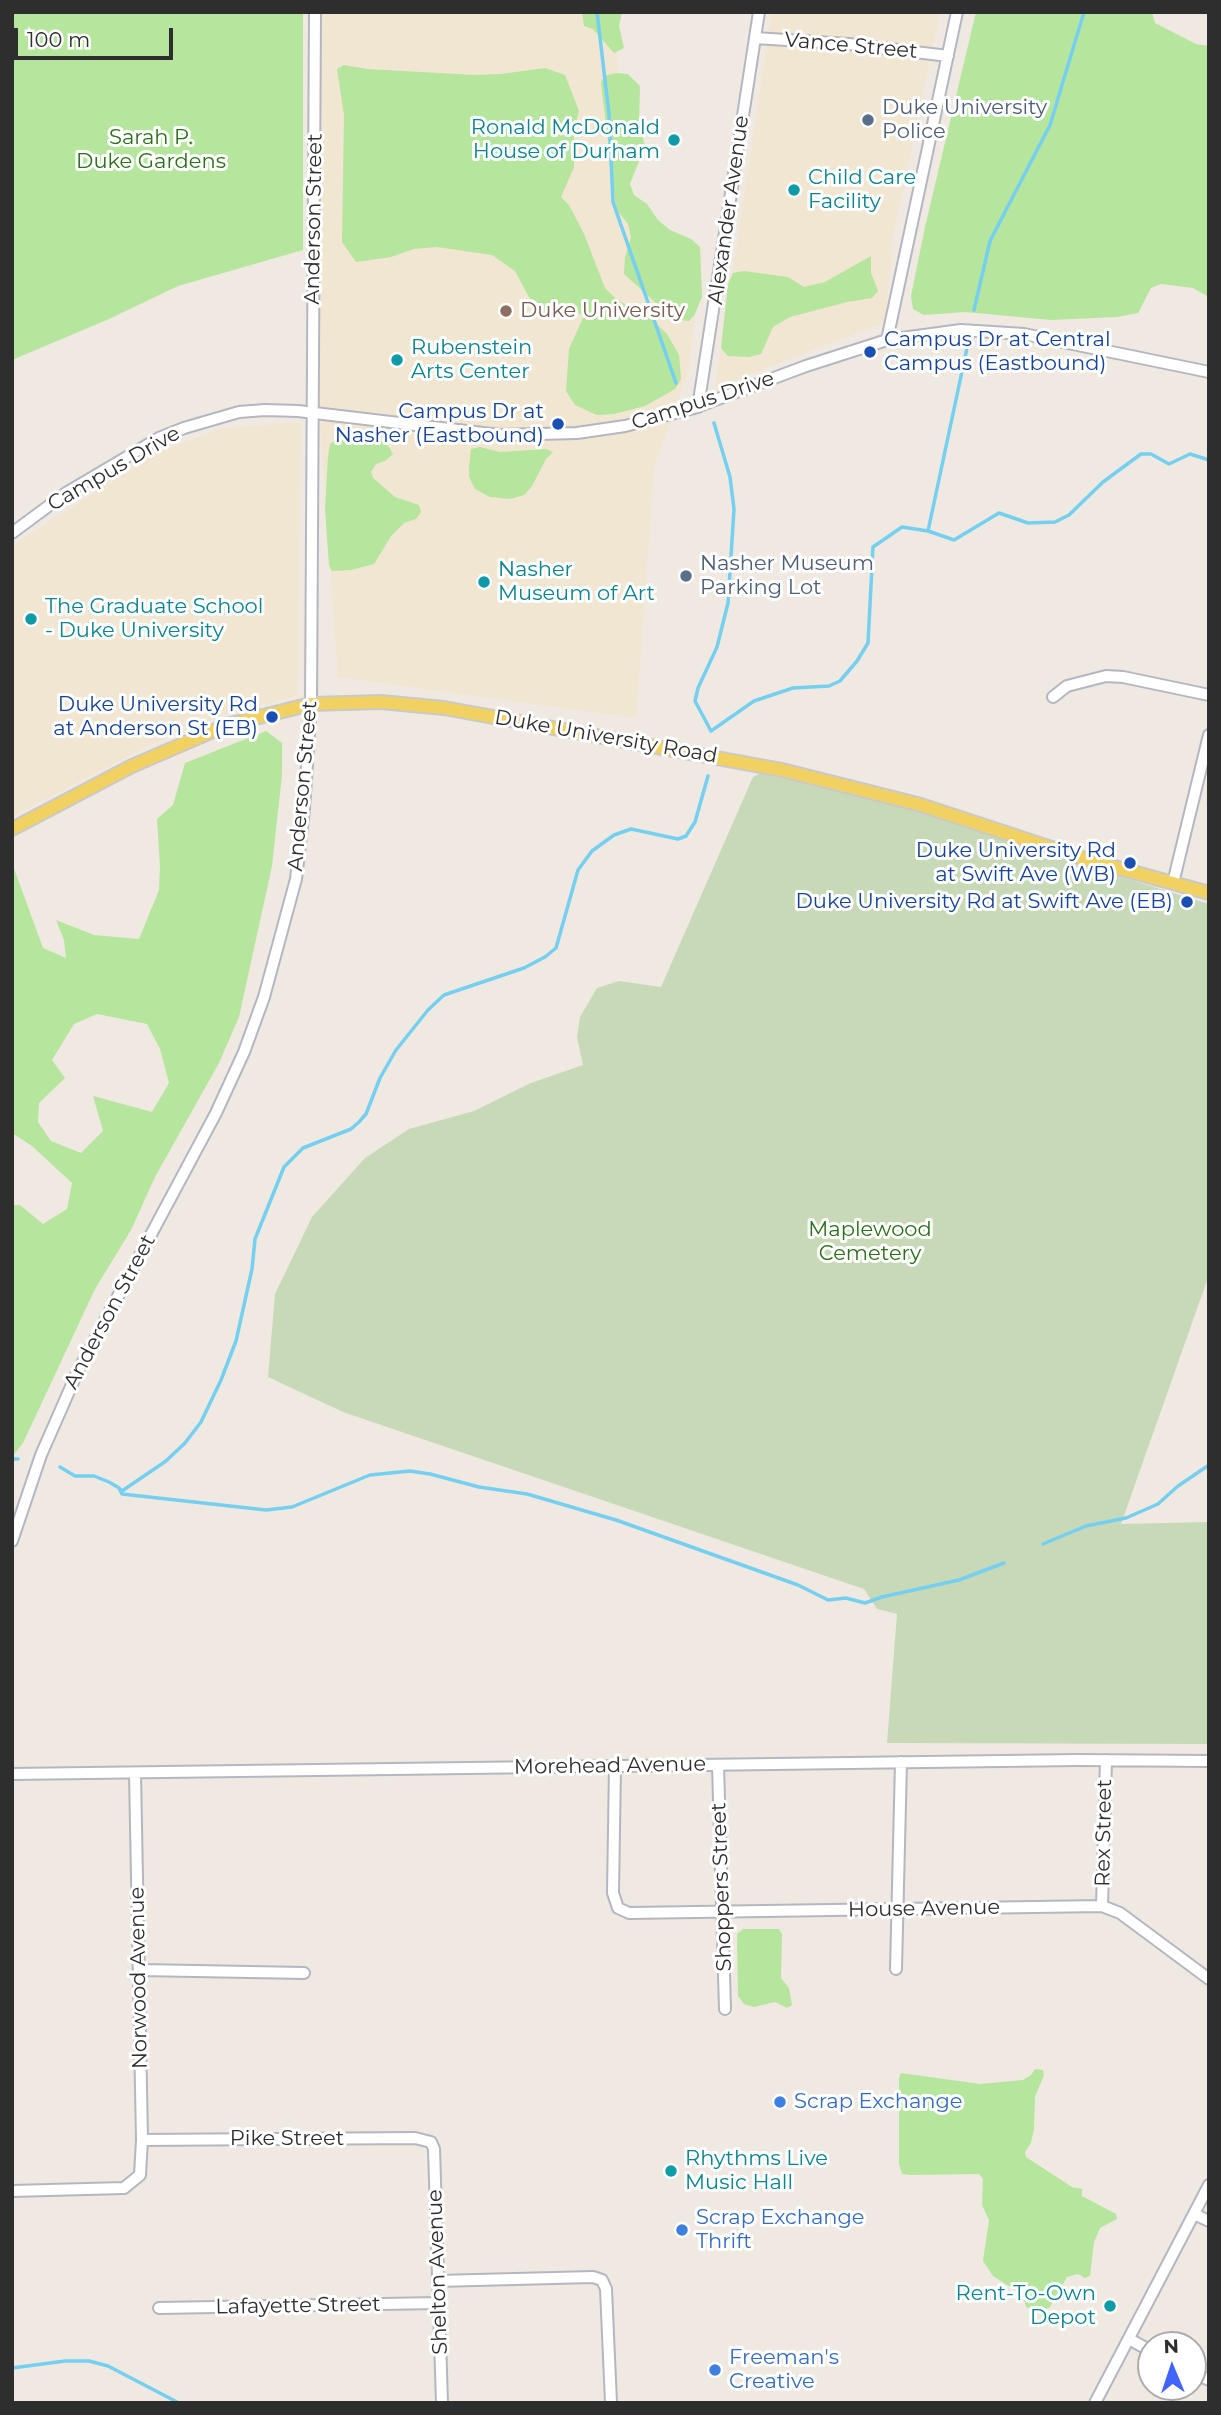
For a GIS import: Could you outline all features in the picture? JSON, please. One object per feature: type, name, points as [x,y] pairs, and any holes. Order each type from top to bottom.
[{"type":"main road","name":"Duke University Road","points":[[12,829],[132,766],[227,724],[311,704],[381,702],[444,708],[782,770],[920,805],[1082,859],[1209,893]]},
{"type":"street","name":"Anderson Street","points":[[12,1541],[41,1455],[77,1373],[216,1113],[257,1020],[296,878],[311,704],[316,12]]},
{"type":"street","name":"Alexander Avenue","points":[[698,407],[759,12]]},
{"type":"street","points":[[887,341],[957,12]]},
{"type":"street","name":"Vance Street","points":[[755,38],[849,44],[948,56]]},
{"type":"street","name":"Campus Drive","points":[[12,533],[66,494],[172,432],[239,412],[265,410],[312,413],[467,432],[524,436],[577,433],[625,426],[698,407],[807,366],[887,341],[943,331],[1024,334],[1209,372]]},
{"type":"street","points":[[1053,697],[1067,686],[1106,676],[1123,677],[1209,695]]},
{"type":"street","points":[[1173,883],[1209,735]]},
{"type":"street","name":"Rex Street","points":[[1102,1906],[1106,1760]]},
{"type":"street","name":"Morehead Avenue","points":[[12,1774],[901,1762],[1209,1761]]},
{"type":"street","points":[[896,1969],[901,1762]]},
{"type":"street","name":"Shoppers Street","points":[[718,1765],[725,2009]]},
{"type":"street","name":"House Avenue","points":[[615,1766],[613,1893],[618,1908],[629,1913],[1102,1906],[1120,1913],[1209,1979]]},
{"type":"street","name":"Norwood Avenue","points":[[12,2191],[124,2188],[140,2175],[140,1970],[135,1773]]},
{"type":"street","points":[[140,1970],[304,1973]]},
{"type":"street","name":"Pike Street","points":[[142,2140],[415,2138],[430,2142]]},
{"type":"street","name":"Shelton Avenue","points":[[430,2142],[434,2149],[442,2403]]},
{"type":"street","points":[[1095,2403],[1209,2185]]},
{"type":"street","points":[[1194,2214],[1209,2221]]},
{"type":"street","points":[[437,2281],[593,2277],[602,2280],[606,2289],[611,2403]]},
{"type":"street","name":"Lafayette Street","points":[[159,2308],[438,2303]]},
{"type":"street","points":[[1129,2339],[1137,2343]]},
{"type":"shaded area","name":"Duke University","points":[[319,12],[613,12],[635,229],[703,249],[688,372],[654,467],[636,718],[338,677],[318,397]]},
{"type":"shaded area","name":"Duke University","points":[[772,12],[940,12],[893,235],[885,322],[715,388]]},
{"type":"shaded area","points":[[301,422],[297,696],[229,713],[167,737],[12,817],[12,546],[156,453],[220,429]]},
{"type":"green space","name":"Sarah P. Duke Gardens","points":[[12,12],[303,12],[303,250],[178,286],[12,360]]},
{"type":"green space","points":[[582,12],[622,12],[619,26],[624,48],[614,53],[593,29],[584,26]]},
{"type":"green space","points":[[976,12],[1152,12],[1155,23],[1196,44],[1209,46],[1209,297],[1193,288],[1161,284],[1151,288],[1138,313],[1117,317],[1051,320],[965,312],[924,315],[913,309],[911,296],[925,227]]},
{"type":"green space","points":[[344,65],[367,69],[475,75],[545,68],[565,75],[579,111],[574,131],[574,167],[561,197],[569,205],[584,234],[605,288],[618,301],[642,311],[667,334],[679,355],[681,379],[675,389],[645,406],[614,414],[597,415],[575,405],[566,391],[569,349],[584,316],[574,311],[558,317],[538,314],[515,271],[492,255],[437,247],[414,249],[391,257],[356,262],[342,242],[344,115],[337,69]]},
{"type":"green space","points":[[628,74],[640,86],[639,124],[645,146],[630,184],[634,195],[647,204],[658,220],[670,230],[691,239],[700,247],[702,297],[689,321],[681,320],[665,311],[624,274],[625,257],[631,237],[628,224],[616,209],[601,83],[604,76]]},
{"type":"green space","points":[[871,256],[871,273],[878,291],[872,298],[790,317],[773,327],[761,354],[749,357],[728,356],[721,348],[728,284],[733,273],[744,271],[788,277],[804,287],[825,282]]},
{"type":"green space","points":[[339,437],[377,438],[389,447],[393,454],[376,464],[371,472],[373,478],[395,497],[419,505],[421,512],[416,519],[404,523],[391,536],[374,564],[351,570],[332,571],[329,565],[325,509],[330,444]]},
{"type":"green space","points":[[480,447],[500,452],[546,449],[553,452],[524,495],[510,499],[490,497],[475,489],[469,477],[471,449]]},
{"type":"green space","points":[[266,731],[282,743],[282,775],[272,866],[239,1017],[219,1063],[155,1177],[131,1230],[95,1289],[23,1443],[12,1457],[12,1205],[20,1205],[43,1224],[67,1209],[72,1183],[32,1146],[12,1133],[12,863],[43,948],[66,958],[64,940],[56,920],[94,935],[139,939],[159,890],[157,819],[173,805],[185,763]],"holes":[[[97,1014],[147,1024],[160,1049],[169,1083],[152,1112],[93,1096],[103,1131],[81,1153],[51,1141],[38,1122],[39,1103],[65,1078],[52,1060],[74,1024]]]},
{"type":"green space","name":"Maplewood Cemetery","points":[[761,773],[919,811],[1014,844],[1209,904],[1209,1275],[1121,1524],[1209,1522],[1209,1744],[887,1743],[897,1614],[877,1609],[864,1589],[343,1412],[268,1377],[275,1294],[312,1217],[365,1158],[409,1129],[474,1111],[531,1083],[583,1065],[577,1037],[580,1017],[597,988],[619,981],[661,987],[753,777]]},
{"type":"green space","points":[[743,1929],[779,1929],[782,1934],[781,1978],[789,1988],[792,2005],[787,2008],[775,2002],[754,2007],[744,2004],[738,1996],[737,1934]]},
{"type":"green space","points":[[1035,2069],[1043,2070],[1044,2075],[1035,2097],[1034,2129],[1031,2143],[1025,2152],[1026,2157],[1072,2187],[1082,2189],[1082,2196],[1116,2214],[1117,2219],[1100,2228],[1094,2242],[1090,2276],[1085,2278],[1078,2274],[1067,2277],[1050,2307],[1039,2313],[1026,2307],[1023,2295],[993,2276],[983,2261],[989,2220],[982,2205],[983,2179],[979,2174],[902,2174],[899,2164],[901,2073],[980,2084],[1023,2080]]},
{"type":"waterway","points":[[597,12],[609,114],[613,202],[676,383]]},
{"type":"waterway","points":[[974,310],[990,241],[1050,125],[1084,12]]},
{"type":"waterway","points":[[714,423],[730,477],[734,509],[728,603],[717,647],[698,688],[695,701],[711,731],[754,701],[793,688],[829,686],[840,681],[857,661],[868,643],[873,547],[902,527],[928,531],[967,348]]},
{"type":"waterway","points":[[928,531],[954,540],[999,513],[1028,523],[1055,522],[1069,515],[1103,482],[1141,454],[1151,454],[1169,464],[1190,454],[1209,460]]},
{"type":"waterway","points":[[119,1488],[122,1491],[166,1461],[185,1443],[201,1422],[236,1341],[252,1269],[255,1239],[284,1167],[303,1148],[351,1129],[359,1122],[366,1114],[380,1078],[396,1050],[428,1010],[444,995],[524,968],[556,948],[578,870],[592,851],[614,835],[631,829],[678,839],[686,836],[695,822],[708,776]]},
{"type":"waterway","points":[[12,1459],[18,1459]]},
{"type":"waterway","points":[[1043,1544],[1086,1526],[1126,1518],[1158,1504],[1178,1486],[1209,1465]]},
{"type":"waterway","points":[[60,1467],[75,1476],[94,1476],[109,1482],[119,1488],[122,1494],[266,1510],[292,1507],[370,1475],[410,1471],[430,1474],[479,1487],[527,1494],[616,1520],[798,1585],[828,1600],[846,1598],[865,1603],[959,1580],[1004,1563]]},
{"type":"waterway","points":[[12,2368],[65,2361],[89,2361],[108,2366],[179,2403]]},
{"type":"place","name":"Duke University Police","points":[[868,120]]},
{"type":"place","name":"Ronald McDonald House of Durham","points":[[674,140]]},
{"type":"place","name":"Child Care Facility","points":[[794,190]]},
{"type":"place","name":"Duke University","points":[[506,311]]},
{"type":"place","name":"Campus Dr at Central Campus (Eastbound)","points":[[870,352]]},
{"type":"place","name":"Rubenstein Arts Center","points":[[397,360]]},
{"type":"place","name":"Campus Dr at Nasher (Eastbound)","points":[[558,424]]},
{"type":"place","name":"Nasher Museum Parking Lot","points":[[686,576]]},
{"type":"place","name":"Nasher Museum of Art","points":[[484,582]]},
{"type":"place","name":"The Graduate School - Duke University","points":[[31,619]]},
{"type":"place","name":"Duke University Rd at Anderson St (EB)","points":[[272,717]]},
{"type":"place","name":"Duke University Rd at Swift Ave (WB)","points":[[1130,863]]},
{"type":"place","name":"Duke University Rd at Swift Ave (EB)","points":[[1187,902]]},
{"type":"place","name":"Scrap Exchange","points":[[780,2102]]},
{"type":"place","name":"Rhythms Live Music Hall","points":[[671,2171]]},
{"type":"place","name":"Scrap Exchange Thrift","points":[[682,2230]]},
{"type":"place","name":"Rent-To-Own Depot","points":[[1110,2306]]},
{"type":"place","name":"Freeman's Creative","points":[[715,2370]]}]
